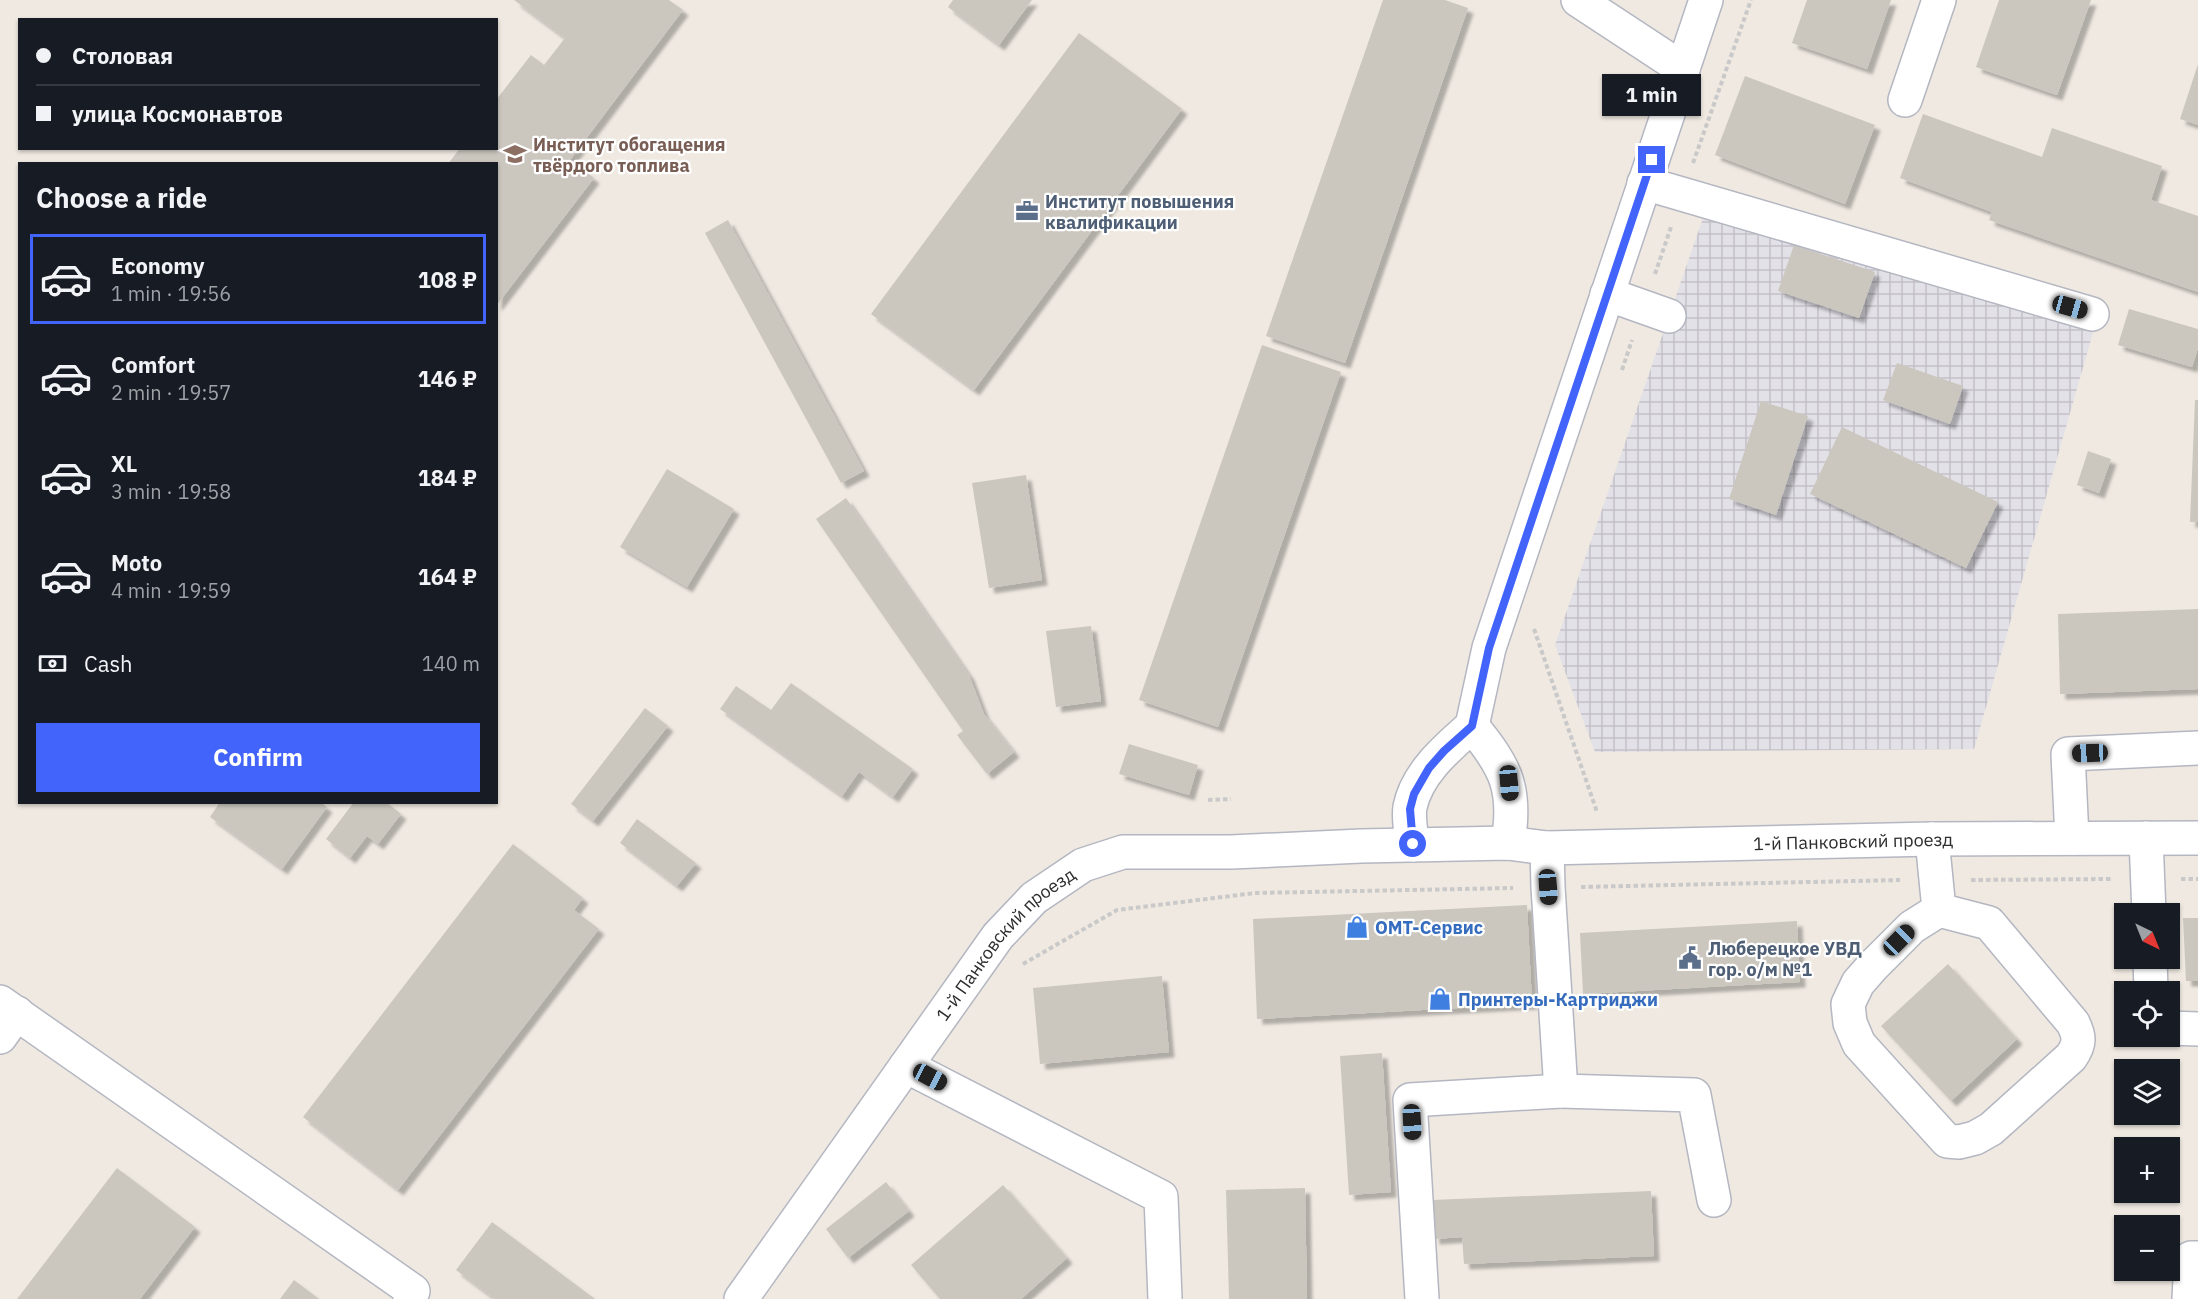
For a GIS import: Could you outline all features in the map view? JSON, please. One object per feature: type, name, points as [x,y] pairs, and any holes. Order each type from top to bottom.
[{"type":"street","points":[[1578,0],[1683,69]]},
{"type":"street","points":[[1413,844],[1410,809],[1414,794],[1429,768],[1472,726],[1489,648],[1706,0]]},
{"type":"street","points":[[1905,100],[1939,0]]},
{"type":"street","points":[[1644,183],[2092,314]]},
{"type":"street","points":[[1607,294],[1656,312]]},
{"type":"street","points":[[1472,726],[1494,752],[1509,783],[1512,820],[1508,843]]},
{"type":"street","points":[[2072,838],[2068,754],[2198,748]]},
{"type":"street","points":[[2145,838],[2149,903]]},
{"type":"street","name":"1-й Панковский проезд","points":[[741,1299],[998,936],[1034,898],[1083,865],[1123,852],[1231,852],[1413,844],[1508,843],[1547,848],[1932,839],[2198,838]]},
{"type":"street","points":[[1932,839],[1938,895],[1912,927],[1858,983],[1848,1004],[1850,1023],[1859,1044],[1947,1141],[1959,1142],[1975,1138],[1991,1129],[2071,1057],[2078,1046],[2079,1035],[2073,1023],[1989,923],[1938,895]]},
{"type":"street","points":[[1547,848],[1561,1091]]},
{"type":"street","points":[[6,1017],[413,1291],[410,1299]]},
{"type":"street","points":[[2180,1028],[2198,1029]]},
{"type":"street","points":[[906,1066],[1161,1197],[1165,1299]]},
{"type":"street","points":[[1422,1299],[1410,1100],[1561,1091],[1695,1095],[1714,1200]]},
{"type":"street","points":[[2189,1299],[2191,1258],[2198,1258]]},
{"type":"path","points":[[1621,373],[1656,312],[1682,194],[1751,0]]},
{"type":"path","points":[[1532,626],[1599,818]]},
{"type":"path","points":[[1208,800],[1231,799]]},
{"type":"path","points":[[1017,967],[1117,910],[1254,893],[1548,887],[1938,895],[2148,879],[2198,879]]},
{"type":"shaded area","points":[[1704,215],[2094,329],[1974,749],[1595,752],[1555,645]]},
{"type":"building","name":"Институт обогащения твёрдого топлива","points":[[514,0],[669,0],[683,10],[570,160],[594,178],[498,303],[498,162],[450,162],[458,150],[498,150],[498,97],[531,55],[544,65],[565,38]]},
{"type":"building","points":[[953,0],[1032,0],[999,45],[948,7]]},
{"type":"building","points":[[1383,0],[1445,0],[1468,8],[1345,363],[1266,336]]},
{"type":"building","points":[[1807,0],[1891,0],[1867,69],[1792,43]]},
{"type":"building","points":[[1999,0],[2091,0],[2057,95],[1976,67]]},
{"type":"building","name":"Институт повышения квалификации","points":[[1079,33],[1182,109],[974,390],[871,314]]},
{"type":"building","points":[[2198,64],[2198,125],[2180,119]]},
{"type":"building","points":[[1745,76],[1875,125],[1845,204],[1715,155]]},
{"type":"building","points":[[1923,114],[2042,157],[2052,128],[2162,166],[2151,200],[2198,216],[2198,292],[1989,220],[1992,212],[1900,178]]},
{"type":"building","points":[[728,220],[864,471],[841,483],[705,233]]},
{"type":"building","points":[[1794,245],[1875,272],[1859,318],[1778,291]]},
{"type":"building","points":[[2129,309],[2198,329],[2198,348],[2192,367],[2118,345]]},
{"type":"building","points":[[1262,345],[1341,372],[1218,727],[1139,700]]},
{"type":"building","points":[[1897,363],[1963,386],[1950,424],[1883,400]]},
{"type":"building","points":[[2195,400],[2198,400],[2198,522],[2190,522]]},
{"type":"building","points":[[1761,401],[1808,416],[1776,515],[1729,499]]},
{"type":"building","points":[[1842,427],[1998,502],[1966,568],[1810,494]]},
{"type":"building","points":[[2088,451],[2111,459],[2099,493],[2077,485]]},
{"type":"building","points":[[667,469],[734,509],[687,587],[620,547]]},
{"type":"building","points":[[1026,475],[1042,580],[989,588],[972,483]]},
{"type":"building","points":[[846,498],[969,675],[984,714],[1014,752],[987,774],[957,735],[963,731],[816,519]]},
{"type":"building","points":[[2198,609],[2198,689],[2060,694],[2058,614]]},
{"type":"building","points":[[1091,626],[1101,701],[1056,707],[1046,631]]},
{"type":"building","points":[[791,683],[913,769],[893,797],[859,772],[842,796],[720,709],[736,686],[771,710]]},
{"type":"building","points":[[645,708],[668,726],[593,821],[571,804]]},
{"type":"building","points":[[1129,744],[1198,765],[1189,795],[1119,774]]},
{"type":"building","points":[[219,804],[323,804],[327,807],[282,869],[210,817]]},
{"type":"building","points":[[352,804],[388,804],[401,814],[378,844],[367,836],[350,858],[326,839]]},
{"type":"building","points":[[637,819],[696,863],[677,886],[620,843]]},
{"type":"building","points":[[513,844],[583,898],[574,910],[599,929],[398,1190],[303,1117]]},
{"type":"building","points":[[1527,905],[1532,1004],[1257,1019],[1253,919]]},
{"type":"building","points":[[2183,918],[2198,918],[2198,981],[2186,981]]},
{"type":"building","name":"Люберецкое УВД гор. о/м №1","points":[[1797,921],[1800,982],[1583,994],[1580,933]]},
{"type":"building","points":[[1948,964],[2017,1039],[1951,1101],[1881,1026]]},
{"type":"building","points":[[1162,976],[1169,1052],[1040,1064],[1033,988]]},
{"type":"building","points":[[1382,1053],[1391,1192],[1349,1195],[1340,1056]]},
{"type":"building","points":[[117,1168],[195,1227],[140,1299],[17,1299]]},
{"type":"building","points":[[886,1182],[909,1211],[848,1258],[826,1229]]},
{"type":"building","points":[[1003,1185],[1067,1258],[1021,1299],[940,1299],[911,1265]]},
{"type":"building","points":[[1305,1188],[1307,1299],[1229,1299],[1226,1190]]},
{"type":"building","points":[[1651,1191],[1654,1256],[1464,1264],[1462,1237],[1434,1239],[1432,1200]]},
{"type":"building","points":[[492,1222],[595,1299],[495,1299],[456,1270]]},
{"type":"building","points":[[294,1280],[319,1299],[280,1299]]},
{"type":"place","name":"Институт обогащения твёрдого топлива","points":[[515,154]]},
{"type":"place","name":"Институт повышения квалификации","points":[[1027,211]]},
{"type":"place","name":"ОМТ-Сервис","points":[[1357,927]]},
{"type":"place","name":"Люберецкое УВД гор. о/м №1","points":[[1690,958]]},
{"type":"place","name":"Принтеры-Картриджи","points":[[1440,999]]},
{"type":"route","points":[[1413,844],[1410,809],[1414,794],[1429,768],[1472,726],[1489,648],[1652,160]]}]
